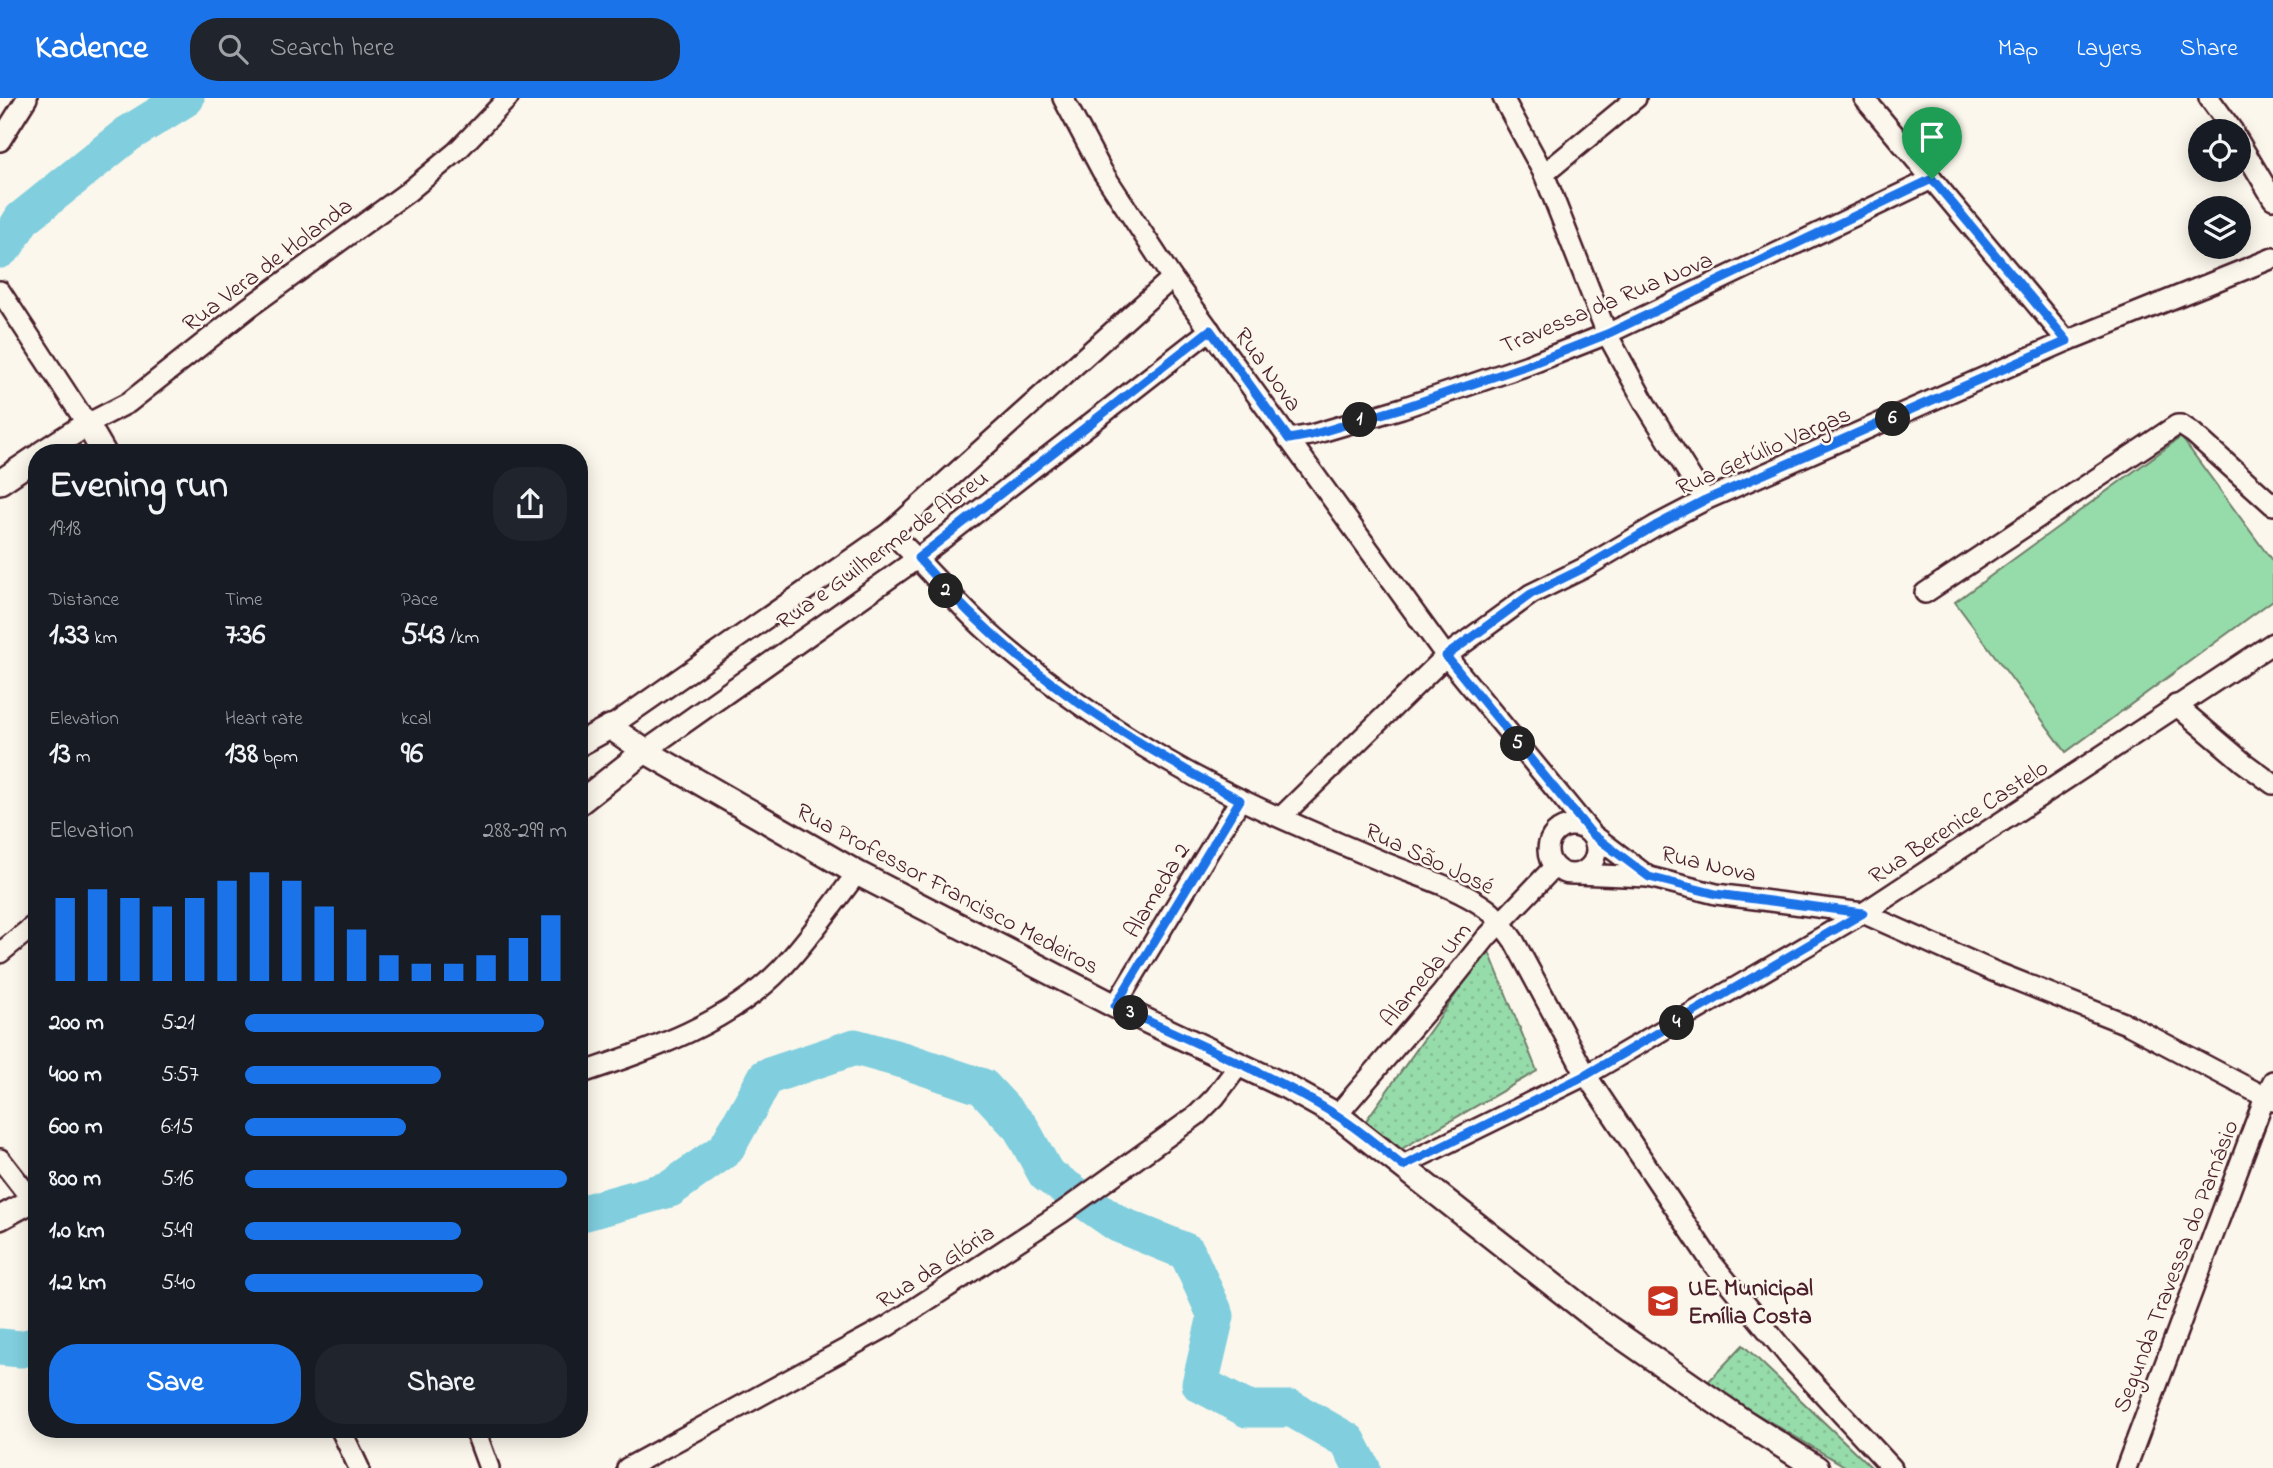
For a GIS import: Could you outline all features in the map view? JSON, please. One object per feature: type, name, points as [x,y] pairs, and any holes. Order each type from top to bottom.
[{"type":"street","points":[[0,141],[27,98]]},
{"type":"street","name":"Rua Vera de Holanda","points":[[57,444],[87,424],[128,403],[248,308],[409,191],[456,152],[508,98]]},
{"type":"street","name":"Rua Nova","points":[[1063,98],[1102,171],[1172,278],[1446,656],[1592,834],[1649,877],[1716,894],[1863,913],[1993,971],[2119,1020],[2270,1093]]},
{"type":"street","points":[[1503,98],[1544,174],[1607,334],[1646,405],[1705,500]]},
{"type":"street","points":[[1544,174],[1636,98]]},
{"type":"street","points":[[1864,98],[2067,341]]},
{"type":"street","points":[[2209,98],[2224,119]]},
{"type":"street","points":[[2251,162],[2273,199]]},
{"type":"street","name":"Travessa da Rua Nova","points":[[1289,439],[1402,408],[1528,365],[1607,334],[1932,179]]},
{"type":"street","name":"Rua Getúlio Vargas","points":[[1446,656],[1531,594],[1584,568],[1705,500],[2067,341],[2273,258]]},
{"type":"street","name":"Rua e Guilherme de Abreu","points":[[588,739],[610,727],[890,531],[1172,278]]},
{"type":"street","points":[[0,291],[99,444]]},
{"type":"street","name":"Rua e Guilherme de Abreu","points":[[588,796],[645,751],[918,558],[1210,330]]},
{"type":"street","points":[[1925,593],[2177,425],[2193,433],[2273,505]]},
{"type":"street","points":[[0,482],[28,463]]},
{"type":"street","name":"Rua São José","points":[[890,531],[953,598],[1020,660],[1062,692],[1168,761],[1240,800],[1459,894],[1487,909],[1501,922],[1514,941],[1586,1075],[1712,1263],[1790,1358],[1892,1468]]},
{"type":"street","name":"Rua Berenice Castelo","points":[[1403,1166],[1586,1075],[1863,913],[2273,643]]},
{"type":"street","points":[[1281,817],[1446,656]]},
{"type":"street","points":[[2176,705],[2273,784]]},
{"type":"street","name":"Rua Professor Francisco Medeiros","points":[[610,727],[645,751],[857,873],[1115,1006],[1240,1064],[1336,1115],[1600,1321],[1740,1419],[1817,1468]]},
{"type":"street","points":[[1563,799],[1548,853],[1554,867],[1568,874],[1649,877]]},
{"type":"street","name":"Alameda 2","points":[[1115,1006],[1240,800]]},
{"type":"street","points":[[1551,837],[1564,827],[1572,826],[1592,834],[1596,852],[1594,860],[1590,867],[1576,874]]},
{"type":"street","name":"Alameda Um","points":[[1336,1115],[1442,993],[1469,957],[1554,867]]},
{"type":"street","points":[[588,1071],[642,1053],[715,1019],[744,999],[779,971],[809,937],[857,873]]},
{"type":"street","points":[[0,953],[28,930]]},
{"type":"street","name":"Rua da Glória","points":[[640,1465],[888,1326],[1061,1213],[1196,1115],[1215,1097],[1240,1064]]},
{"type":"street","name":"Segunda Travessa do Parnásio","points":[[2126,1468],[2270,1093]]},
{"type":"street","points":[[0,1159],[28,1192]]},
{"type":"street","points":[[0,1218],[28,1202]]},
{"type":"street","points":[[345,1438],[359,1468]]},
{"type":"street","points":[[478,1438],[489,1468]]},
{"type":"green space","points":[[2181,437],[2273,562],[2273,600],[2066,752],[1955,602]]},
{"type":"green space","points":[[1488,949],[1537,1071],[1396,1152],[1365,1122]]},
{"type":"green space","points":[[1743,1345],[1872,1468],[1848,1468],[1706,1384]]},
{"type":"waterway","points":[[0,250],[22,219],[128,134],[186,98]]},
{"type":"waterway","points":[[588,1212],[670,1189],[726,1149],[766,1077],[855,1047],[906,1061],[983,1087],[1021,1128],[1046,1174],[1118,1224],[1187,1252],[1216,1316],[1200,1384],[1247,1409],[1292,1409],[1348,1441],[1362,1468]]},
{"type":"waterway","points":[[0,1347],[28,1347]]},
{"type":"place","name":"UE Municipal Emília Costa","points":[[1663,1301]]},
{"type":"route","points":[[1932,179],[2067,341],[1705,500],[1584,568],[1531,594],[1446,656],[1592,834],[1649,877],[1716,894],[1863,913],[1586,1075],[1403,1166],[1320,1105],[1240,1064],[1115,1006],[1240,800],[1168,761],[1062,692],[1020,660],[986,629],[953,598],[918,558],[1210,330],[1289,439],[1311,435],[1402,408],[1528,365],[1607,334],[1932,179]]}]
